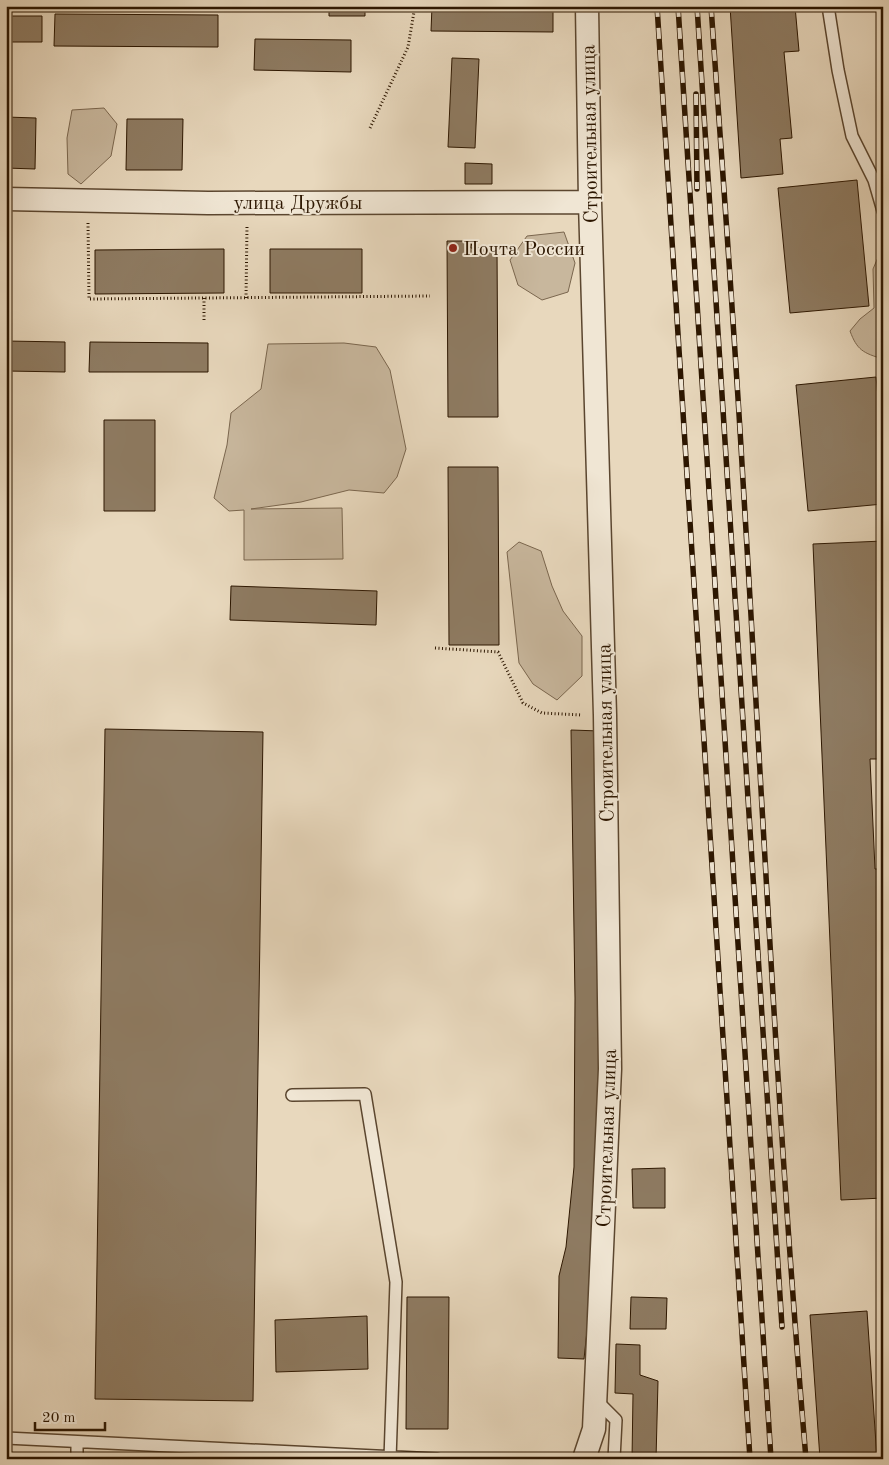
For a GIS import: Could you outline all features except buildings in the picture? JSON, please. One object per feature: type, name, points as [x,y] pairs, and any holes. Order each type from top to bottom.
[{"type":"street","name":"Строительная улица","points":[[584,1459],[594,1429],[610,1069],[605,715],[590,202],[587,6]]},
{"type":"street","name":"улица Дружбы","points":[[6,199],[247,202],[590,202]]},
{"type":"lane","points":[[828,6],[838,70],[852,136],[874,180],[883,211]]},
{"type":"lane","points":[[292,1096],[365,1094],[396,1282],[390,1458]]},
{"type":"lane","points":[[595,1399],[616,1420],[614,1459]]},
{"type":"lane","points":[[6,1438],[437,1459]]},
{"type":"lane","points":[[77,1442],[77,1459]]},
{"type":"path","points":[[370,128],[408,47],[415,6]]},
{"type":"path","points":[[88,200],[89,299],[430,296]]},
{"type":"path","points":[[246,298],[247,202]]},
{"type":"path","points":[[204,298],[204,321]]},
{"type":"path","points":[[435,648],[498,652],[523,703],[542,714],[605,715]]},
{"type":"shaded area","points":[[104,108],[117,124],[111,156],[81,184],[68,174],[67,138],[72,110]]},
{"type":"shaded area","points":[[564,232],[575,263],[568,292],[542,300],[518,285],[510,260],[527,236]]},
{"type":"shaded area","points":[[879,255],[883,256],[883,359],[870,355],[858,347],[850,331],[860,319],[874,308],[873,269]]},
{"type":"shaded area","points":[[344,343],[376,347],[390,370],[406,449],[397,477],[384,493],[349,490],[301,502],[251,509],[342,508],[343,559],[244,560],[244,510],[229,511],[214,498],[227,445],[231,413],[261,389],[268,344]]},
{"type":"shaded area","points":[[519,542],[541,551],[552,586],[563,611],[582,636],[582,676],[557,700],[533,684],[519,663],[507,552]]},
{"type":"railway","points":[[657,6],[750,1459]]},
{"type":"railway","points":[[678,6],[771,1459]]},
{"type":"railway","points":[[697,6],[782,1327]]},
{"type":"railway","points":[[711,6],[728,243],[779,1092],[806,1459]]},
{"type":"railway","points":[[696,94],[697,189]]},
{"type":"place","name":"Почта России","points":[[453,248]]}]
